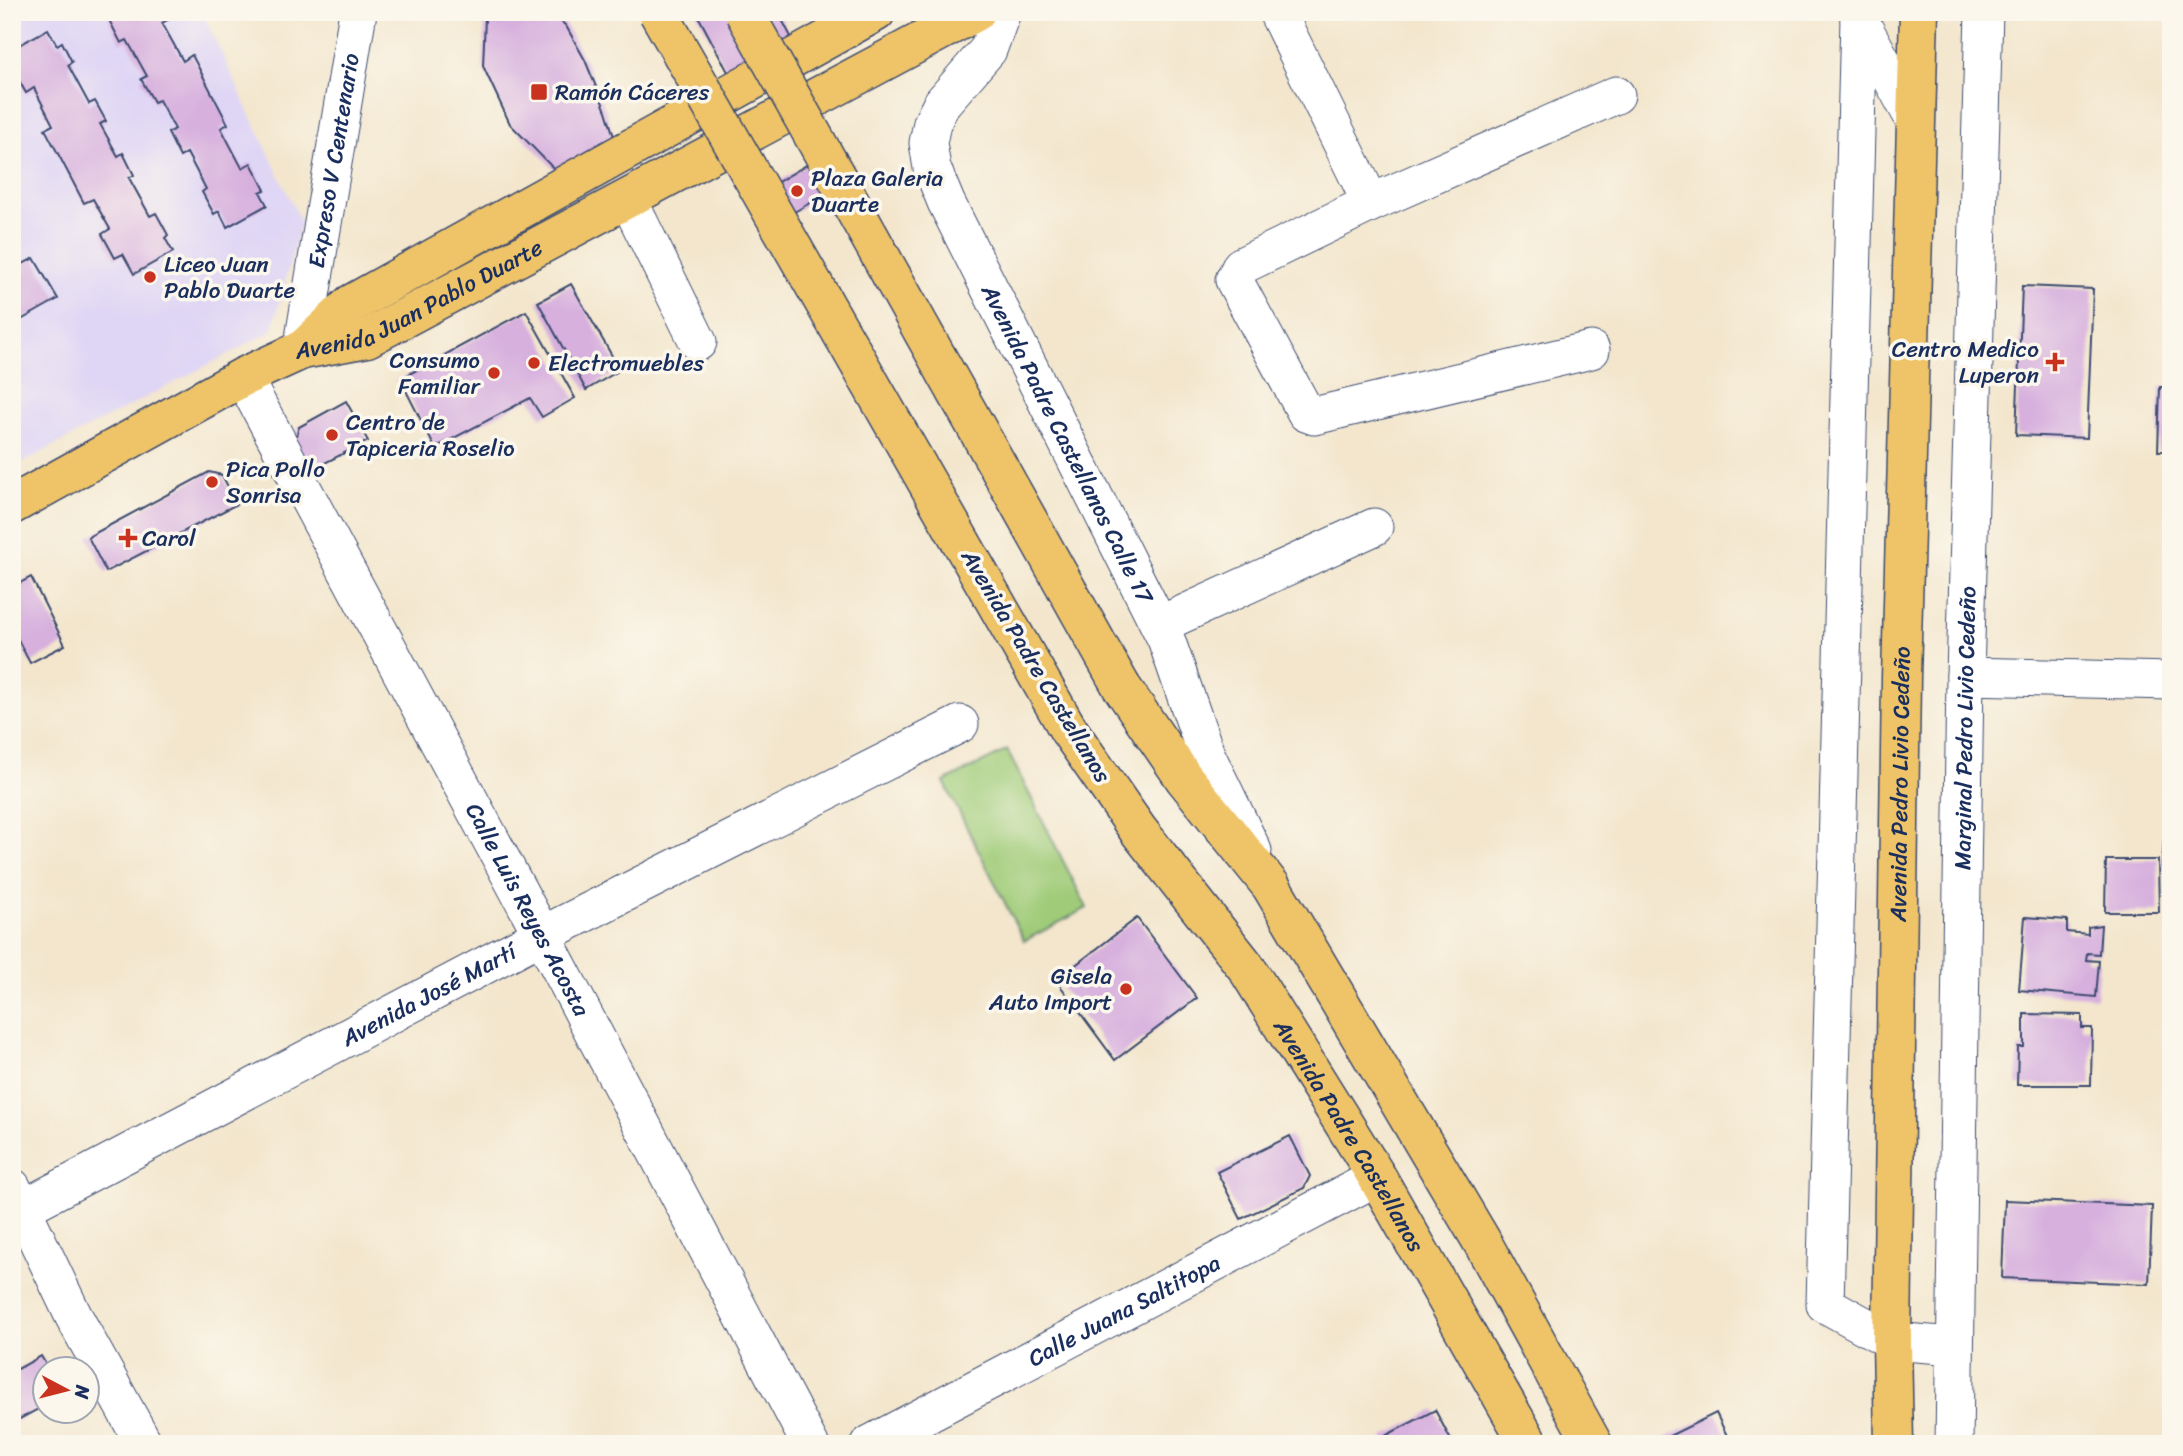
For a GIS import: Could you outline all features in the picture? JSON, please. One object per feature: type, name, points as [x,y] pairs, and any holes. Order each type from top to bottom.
[{"type":"main road","name":"Avenida Padre Castellanos","points":[[658,12],[1068,729],[1138,830],[1247,967],[1377,1177],[1529,1444]]},
{"type":"main road","points":[[744,12],[1121,686],[1184,778],[1271,886],[1480,1240],[1592,1444]]},
{"type":"main road","name":"Avenida Juan Pablo Duarte","points":[[302,350],[352,304],[876,12]]},
{"type":"main road","name":"Avenida Juan Pablo Duarte","points":[[302,350],[367,338],[976,12]]},
{"type":"main road","name":"Avenida Pedro Livio Cedeño","points":[[1894,1444],[1892,1341],[1901,692],[1919,12]]},
{"type":"main road","points":[[12,505],[243,377],[302,350]]},
{"type":"main road","points":[[1868,1444],[1892,1341]]},
{"type":"street","name":"Expreso V Centenario","points":[[302,350],[358,12]]},
{"type":"street","name":"Avenida Padre Castellanos Calle 17","points":[[1002,12],[988,50],[942,103],[932,123],[928,144],[932,169],[946,202],[1166,639],[1206,754],[1271,886]]},
{"type":"street","points":[[1277,12],[1371,203]]},
{"type":"street","name":"Marginal Pedro Livio Cedeño","points":[[1954,1444],[1965,676],[1984,12]]},
{"type":"street","points":[[1857,15],[1916,124]]},
{"type":"street","points":[[1857,15],[1825,1304],[1892,1341],[1954,1346]]},
{"type":"street","points":[[1591,350],[1314,416],[1306,413],[1234,280],[1241,266],[1371,203],[1616,95]]},
{"type":"street","points":[[628,199],[698,342]]},
{"type":"street","name":"Calle Luis Reyes Acosta","points":[[243,377],[542,935],[810,1444]]},
{"type":"street","points":[[1159,625],[1374,527]]},
{"type":"street","points":[[1965,676],[2171,681]]},
{"type":"street","name":"Avenida José Martí","points":[[16,1203],[960,724]]},
{"type":"street","name":"Calle Juana Saltitopa","points":[[870,1444],[924,1432],[1377,1177]]},
{"type":"street","points":[[16,1203],[73,1315],[144,1444]]},
{"type":"shaded area","name":"Liceo Juan Pablo Duarte","points":[[12,12],[202,12],[301,222],[272,331],[12,468]]},
{"type":"green space","points":[[1007,750],[1087,908],[1024,941],[944,782]]},
{"type":"building","points":[[110,12],[168,12],[171,18],[162,23],[183,61],[192,55],[228,124],[221,128],[242,168],[251,163],[265,190],[260,192],[267,205],[227,227],[219,211],[214,214],[202,192],[206,189],[187,153],[180,157],[168,133],[175,129],[159,100],[154,102],[141,79],[147,76],[127,40],[121,43],[108,18],[112,16]]},
{"type":"building","name":"Ramón Cáceres","points":[[490,12],[550,12],[566,26],[585,60],[615,140],[558,173],[510,124],[483,66],[485,18]]},
{"type":"building","points":[[696,12],[778,12],[799,52],[736,87]]},
{"type":"building","points":[[48,29],[57,45],[62,42],[72,62],[68,65],[89,104],[95,101],[106,121],[100,124],[118,156],[123,153],[134,175],[129,178],[150,216],[156,213],[168,235],[165,238],[173,252],[134,274],[123,254],[115,258],[102,234],[110,229],[93,199],[84,203],[45,129],[53,125],[34,88],[26,93],[12,68],[12,63],[15,62],[12,49]]},
{"type":"building","name":"Plaza Galeria Duarte","points":[[810,163],[827,193],[784,218],[766,189]]},
{"type":"building","points":[[12,252],[19,266],[34,258],[58,299],[12,325]]},
{"type":"building","points":[[571,284],[620,370],[586,390],[538,302]]},
{"type":"building","name":"Centro Medico Luperon","points":[[2022,286],[2093,289],[2087,438],[2016,435]]},
{"type":"building","points":[[526,311],[575,398],[542,417],[530,398],[435,448],[400,379]]},
{"type":"building","points":[[2160,387],[2171,387],[2171,451],[2158,451]]},
{"type":"building","points":[[346,401],[368,441],[309,471],[294,443],[299,427]]},
{"type":"building","points":[[209,472],[222,475],[237,504],[106,572],[88,537]]},
{"type":"building","points":[[31,577],[65,645],[30,663],[12,628],[12,587]]},
{"type":"building","points":[[2166,810],[2171,810],[2171,866],[2162,866]]},
{"type":"building","points":[[2106,860],[2158,860],[2159,912],[2105,912]]},
{"type":"building","points":[[2025,917],[2067,920],[2067,932],[2088,934],[2088,927],[2101,925],[2099,954],[2087,953],[2086,960],[2099,961],[2096,997],[2019,990]]},
{"type":"building","name":"Gisela Auto Import","points":[[1137,918],[1197,998],[1115,1060],[1056,980]]},
{"type":"building","points":[[2024,1014],[2082,1015],[2082,1028],[2092,1028],[2091,1085],[2017,1085],[2018,1047],[2024,1047]]},
{"type":"building","points":[[1290,1136],[1310,1176],[1304,1188],[1241,1219],[1217,1172]]},
{"type":"building","points":[[2005,1200],[2152,1206],[2149,1284],[2002,1278]]},
{"type":"building","points":[[32,1361],[32,1412],[16,1421],[12,1414],[12,1372]]},
{"type":"building","points":[[1435,1410],[1453,1444],[1387,1444],[1383,1437]]},
{"type":"building","points":[[1716,1413],[1731,1444],[1653,1444]]},
{"type":"place","name":"Ramón Cáceres","points":[[539,92]]},
{"type":"place","name":"Plaza Galeria Duarte","points":[[797,191]]},
{"type":"place","name":"Liceo Juan Pablo Duarte","points":[[150,277]]},
{"type":"place","name":"Centro Medico Luperon","points":[[2055,362]]},
{"type":"place","name":"Electromuebles","points":[[534,363]]},
{"type":"place","name":"Consumo Familiar","points":[[494,373]]},
{"type":"place","name":"Centro de Tapiceria Roselio","points":[[332,435]]},
{"type":"place","name":"Pica Pollo Sonrisa","points":[[212,482]]},
{"type":"place","name":"Carol","points":[[128,538]]},
{"type":"place","name":"Gisela Auto Import","points":[[1126,989]]}]
